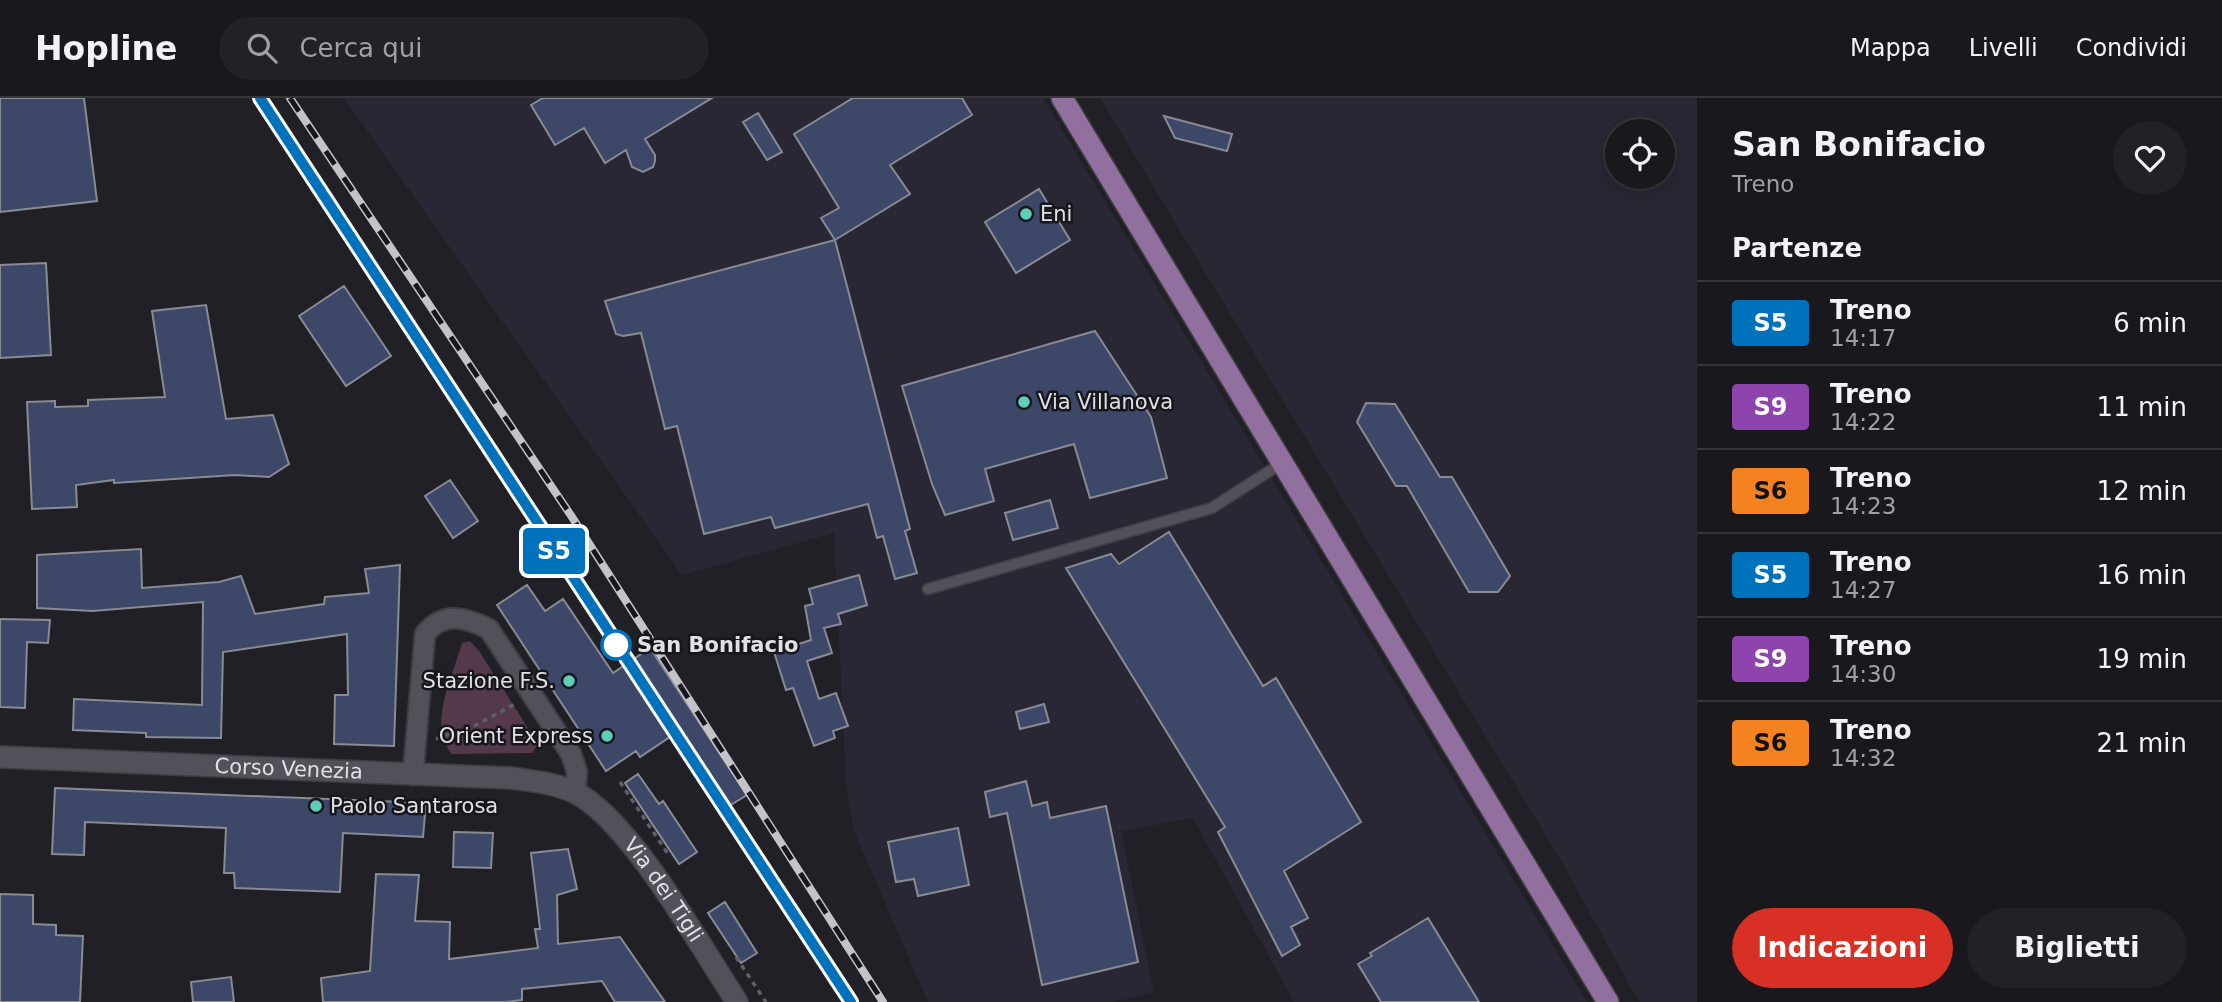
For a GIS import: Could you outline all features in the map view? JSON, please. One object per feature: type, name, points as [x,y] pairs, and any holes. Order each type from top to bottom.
[{"type":"main road","points":[[1062,98],[1608,1002]]},
{"type":"street","points":[[413,775],[425,634],[435,622],[454,617],[471,620],[489,629],[571,754],[577,772],[575,793]]},
{"type":"street","name":"Corso Venezia","points":[[0,757],[511,778],[545,783],[575,793]]},
{"type":"street","name":"Via dei Tigli","points":[[575,793],[618,827],[737,1002]]},
{"type":"lane","points":[[928,589],[1212,508],[1282,463]]},
{"type":"path","points":[[430,741],[477,725],[531,694]]},
{"type":"shaded area","points":[[344,98],[1043,98],[1587,1002],[1294,1002],[1193,818],[1121,831],[1154,992],[1113,1002],[928,1002],[854,831],[846,782],[834,533],[682,575]]},
{"type":"shaded area","points":[[1100,98],[1697,98],[1697,1002],[1640,1002],[1564,866]]},
{"type":"shaded area","points":[[470,641],[538,744],[532,753],[452,754],[445,742],[442,729],[444,700],[462,643]]},
{"type":"building","points":[[0,98],[84,98],[97,201],[0,212]]},
{"type":"building","points":[[543,98],[712,98],[645,139],[655,155],[655,161],[653,167],[643,172],[632,167],[626,150],[605,163],[584,128],[555,145],[531,105]]},
{"type":"building","points":[[853,98],[962,98],[972,115],[890,165],[910,194],[835,240],[821,218],[839,208],[794,134]]},
{"type":"building","points":[[758,113],[782,152],[767,160],[743,122]]},
{"type":"building","points":[[1164,116],[1232,134],[1227,151],[1175,138]]},
{"type":"building","points":[[1039,189],[1070,240],[1016,273],[985,222]]},
{"type":"building","points":[[835,240],[910,529],[905,531],[917,573],[895,579],[883,536],[877,538],[868,504],[775,528],[771,517],[704,534],[677,426],[665,429],[641,333],[623,336],[616,334],[605,301]]},
{"type":"building","points":[[46,263],[51,355],[0,358],[0,265]]},
{"type":"building","points":[[344,286],[391,356],[346,386],[299,316]]},
{"type":"building","points":[[206,305],[226,419],[273,415],[289,464],[269,477],[235,475],[114,483],[114,480],[76,485],[77,507],[32,509],[27,402],[55,401],[55,407],[88,406],[88,400],[165,397],[152,311]]},
{"type":"building","name":"Via Villanova","points":[[1095,331],[1151,417],[1167,478],[1090,498],[1074,444],[985,469],[994,501],[945,515],[932,484],[902,386]]},
{"type":"building","points":[[1366,403],[1395,404],[1440,477],[1452,477],[1510,576],[1498,592],[1469,592],[1407,486],[1396,486],[1357,422]]},
{"type":"building","points":[[450,480],[478,521],[453,538],[425,496]]},
{"type":"building","points":[[1050,500],[1058,528],[1013,540],[1005,513]]},
{"type":"building","points":[[1169,532],[1263,686],[1276,678],[1361,822],[1284,871],[1308,918],[1291,927],[1300,945],[1282,956],[1218,832],[1225,827],[1066,568],[1111,554],[1119,564]]},
{"type":"building","points":[[141,549],[142,588],[219,582],[241,576],[255,614],[324,604],[325,597],[369,593],[365,569],[400,565],[394,746],[334,744],[335,695],[348,695],[347,634],[223,652],[221,738],[146,737],[146,733],[73,730],[74,699],[202,705],[203,602],[92,611],[37,608],[37,555]]},
{"type":"building","points":[[859,575],[867,605],[838,614],[841,624],[824,628],[832,653],[807,661],[819,699],[836,693],[848,726],[833,731],[835,738],[814,746],[793,688],[786,690],[774,652],[811,640],[805,606],[813,604],[809,589]]},
{"type":"building","points":[[527,585],[545,611],[563,599],[613,673],[650,648],[747,795],[729,806],[679,731],[640,757],[636,751],[606,771],[497,605]]},
{"type":"building","points":[[0,619],[50,620],[48,643],[27,642],[25,708],[0,707]]},
{"type":"building","points":[[1044,704],[1049,722],[1020,729],[1016,712]]},
{"type":"building","points":[[638,774],[659,804],[663,801],[697,852],[679,864],[625,783]]},
{"type":"building","points":[[1026,781],[1032,806],[1047,802],[1050,818],[1106,806],[1138,962],[1042,985],[1007,813],[990,817],[985,792]]},
{"type":"building","points":[[55,788],[426,803],[423,837],[343,833],[340,892],[235,888],[234,873],[224,873],[226,828],[85,822],[84,855],[52,854]]},
{"type":"building","points":[[958,828],[969,885],[918,896],[914,879],[896,882],[888,842]]},
{"type":"building","points":[[454,832],[493,833],[491,868],[453,867]]},
{"type":"building","points":[[568,849],[577,889],[557,895],[558,944],[620,937],[665,1002],[615,1002],[602,981],[522,989],[522,1000],[505,1002],[323,1002],[321,978],[370,971],[376,874],[419,875],[415,921],[450,922],[449,959],[538,948],[535,929],[540,929],[531,853]]},
{"type":"building","points":[[0,894],[33,895],[33,924],[56,925],[56,935],[83,936],[80,1002],[0,1002]]},
{"type":"building","points":[[725,902],[757,953],[741,963],[708,913]]},
{"type":"building","points":[[1428,918],[1479,1002],[1381,1002],[1358,964],[1372,956],[1370,953]]},
{"type":"building","points":[[231,977],[234,1002],[193,1002],[191,982]]},
{"type":"railway","points":[[260,98],[851,1002]]},
{"type":"railway","points":[[290,98],[572,517],[883,1002]]},
{"type":"train","name":"S5","points":[[260,98],[851,1002]]},
{"type":"place","name":"Eni","points":[[1026,214]]},
{"type":"place","name":"Via Villanova","points":[[1024,402]]},
{"type":"place","name":"San Bonifacio","points":[[616,645]]},
{"type":"place","name":"Stazione F.S.","points":[[569,681]]},
{"type":"place","name":"Orient Express","points":[[607,736]]},
{"type":"place","name":"Paolo Santarosa","points":[[316,806]]}]
